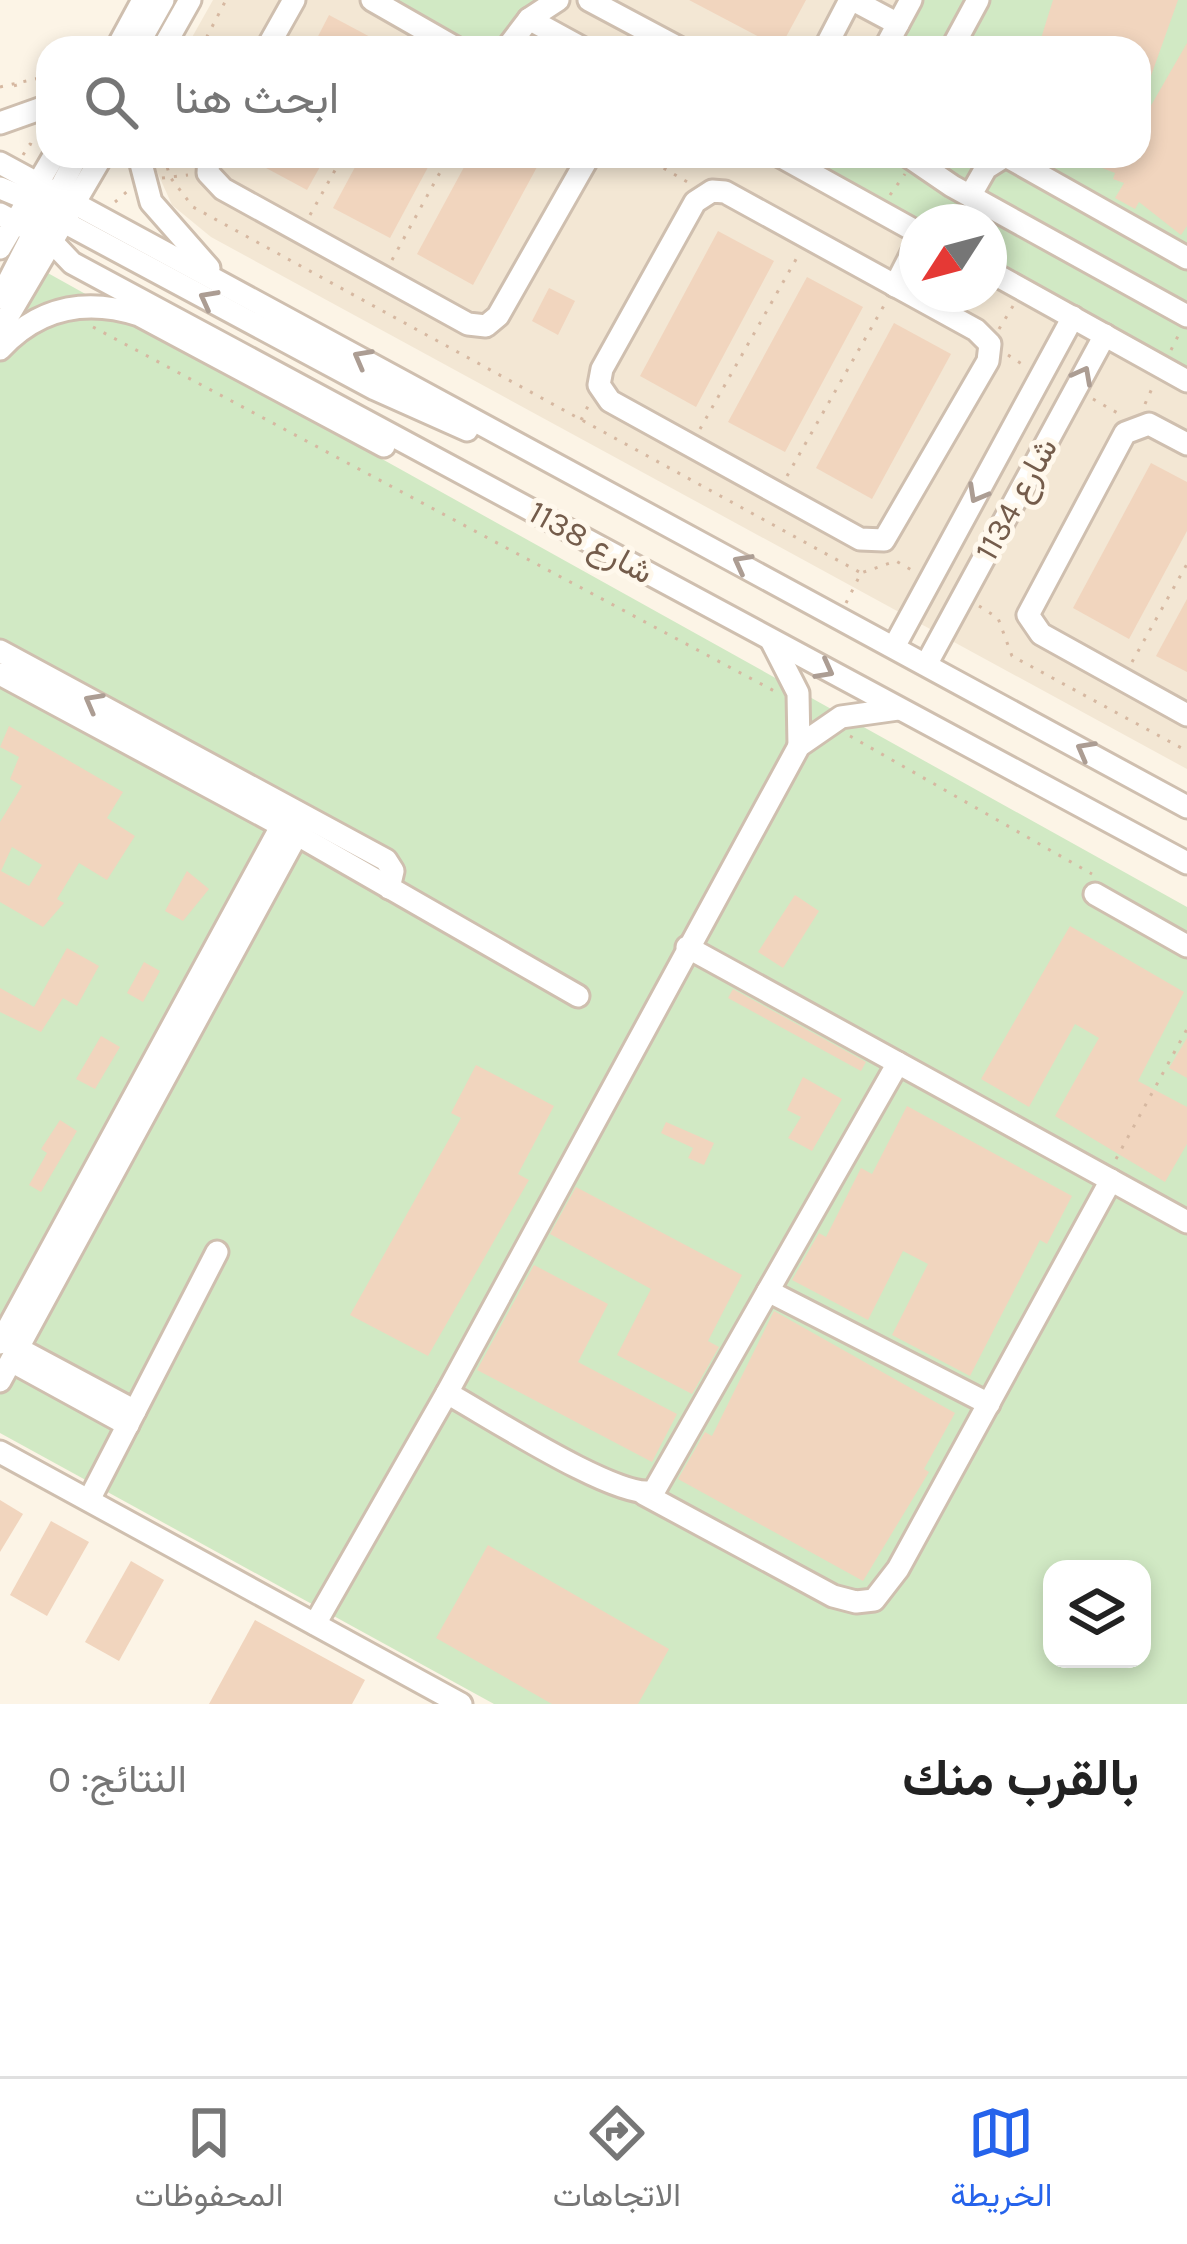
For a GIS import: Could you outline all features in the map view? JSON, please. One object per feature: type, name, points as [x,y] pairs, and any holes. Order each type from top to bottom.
[{"type":"street","points":[[124,36],[143,0]]},
{"type":"street","points":[[143,36],[163,0]]},
{"type":"street","points":[[170,36],[190,0]]},
{"type":"street","points":[[274,36],[294,0]]},
{"type":"street","points":[[372,0],[436,36]]},
{"type":"street","points":[[516,36],[529,19],[558,0]]},
{"type":"street","points":[[589,0],[656,36]]},
{"type":"street","points":[[832,36],[851,0],[898,24]]},
{"type":"street","points":[[892,36],[911,0]]},
{"type":"street","points":[[958,36],[978,0]]},
{"type":"street","points":[[529,19],[560,36]]},
{"type":"street","points":[[0,123],[36,110]]},
{"type":"street","points":[[0,330],[48,211],[50,168]]},
{"type":"street","points":[[0,298],[71,168]]},
{"type":"street","points":[[0,248],[7,218],[48,211],[90,168]]},
{"type":"street","points":[[142,168],[151,202],[217,278]]},
{"type":"street","points":[[211,168],[214,182],[468,324],[491,323],[582,168]]},
{"type":"street","points":[[824,168],[899,222]]},
{"type":"street","points":[[925,168],[1187,316]]},
{"type":"street","points":[[970,196],[986,168]]},
{"type":"street","points":[[1026,168],[1187,258]]},
{"type":"street","points":[[5,174],[48,211],[375,389],[541,456]]},
{"type":"street","points":[[706,192],[724,192],[809,238],[976,330],[991,350],[893,533],[878,542],[860,539],[610,401],[599,380],[694,202],[706,192]]},
{"type":"street","name":"شارع 1138","points":[[48,211],[217,278],[1187,806]]},
{"type":"street","name":"شارع 1138","points":[[48,211],[71,262],[1187,863]]},
{"type":"street","points":[[895,286],[899,278]]},
{"type":"street","points":[[1007,281],[1187,382]]},
{"type":"street","points":[[0,349],[36,318],[66,308],[114,307],[139,315],[398,453],[428,453]]},
{"type":"street","name":"شارع 1134","points":[[895,645],[1073,317]]},
{"type":"street","name":"شارع 1134","points":[[927,663],[1105,335]]},
{"type":"street","points":[[1187,444],[1149,424],[1124,433],[1028,608],[1029,621],[1041,634],[1187,716]]},
{"type":"street","points":[[772,642],[798,693],[799,746]]},
{"type":"street","points":[[0,651],[294,822]]},
{"type":"street","points":[[0,674],[294,822],[389,862],[389,888],[578,996]]},
{"type":"street","points":[[315,1624],[447,1393],[799,746],[841,717],[899,709]]},
{"type":"street","points":[[131,1418],[4,1352],[294,822]]},
{"type":"street","points":[[1101,889],[1187,946]]},
{"type":"street","points":[[687,947],[1187,1222]]},
{"type":"street","points":[[644,1494],[664,1481],[898,1064]]},
{"type":"street","points":[[447,1393],[611,1482],[644,1494],[855,1613],[872,1614],[886,1604],[898,1569],[1112,1180]]},
{"type":"street","points":[[89,1501],[217,1252]]},
{"type":"street","points":[[768,1291],[988,1404]]},
{"type":"street","points":[[0,1452],[461,1704]]},
{"type":"path","points":[[207,36],[226,0]]},
{"type":"path","points":[[0,87],[36,79]]},
{"type":"path","points":[[5,174],[30,144],[36,147]]},
{"type":"path","points":[[167,168],[193,207],[861,573]]},
{"type":"path","points":[[301,232],[337,168]]},
{"type":"path","points":[[383,278],[443,168]]},
{"type":"path","points":[[665,168],[706,192]]},
{"type":"path","points":[[880,211],[906,168]]},
{"type":"path","points":[[690,446],[809,238]]},
{"type":"path","points":[[777,493],[895,286]]},
{"type":"path","points":[[87,326],[274,420],[778,693],[798,693]]},
{"type":"path","points":[[839,615],[861,573],[896,561],[923,578],[925,590]]},
{"type":"path","points":[[1123,680],[1187,564]]},
{"type":"path","points":[[957,608],[976,604],[998,618],[1012,656],[1187,751]]},
{"type":"path","points":[[841,717],[845,734],[1101,889]]},
{"type":"path","points":[[1112,1180],[1116,1157],[1187,1029]]},
{"type":"shaded area","points":[[213,0],[1187,0],[1187,769],[211,237],[172,205],[155,168],[1151,168],[1151,36],[193,36]]},
{"type":"green space","points":[[366,0],[542,0],[519,36],[433,36]]},
{"type":"green space","points":[[910,0],[1187,0],[1187,366],[1007,273],[1007,204],[899,204],[899,214],[816,175],[820,168],[1151,168],[1151,36],[890,36]]},
{"type":"green space","points":[[37,267],[1187,907],[1187,1704],[494,1704],[0,1433],[0,336]]},
{"type":"building","points":[[689,0],[806,0],[786,36],[757,36]]},
{"type":"building","points":[[1053,0],[1178,0],[1151,76],[1151,36],[1042,36]]},
{"type":"building","points":[[329,15],[368,36],[318,36]]},
{"type":"building","points":[[1187,43],[1187,226],[1181,235],[1139,202],[1135,209],[1115,198],[1124,183],[1102,168],[1151,168],[1151,106]]},
{"type":"building","points":[[266,168],[319,168],[307,190]]},
{"type":"building","points":[[355,168],[428,168],[390,238],[333,208]]},
{"type":"building","points":[[464,168],[536,168],[473,285],[417,254]]},
{"type":"building","points":[[718,231],[774,261],[696,407],[640,376]]},
{"type":"building","points":[[807,277],[863,307],[785,452],[728,422]]},
{"type":"building","points":[[549,288],[575,301],[558,335],[532,321]]},
{"type":"building","points":[[894,323],[951,354],[872,499],[816,468]]},
{"type":"building","points":[[1151,463],[1187,482],[1187,531],[1129,639],[1073,608]]},
{"type":"building","points":[[1187,599],[1187,672],[1156,656]]},
{"type":"building","points":[[9,726],[123,792],[107,818],[135,836],[107,880],[79,863],[57,899],[64,903],[43,927],[0,902],[0,822],[22,786],[10,779],[19,757],[0,747]],"holes":[[[12,847],[42,865],[29,886],[1,871]]]},
{"type":"building","points":[[187,871],[209,889],[183,921],[165,911]]},
{"type":"building","points":[[795,895],[819,911],[783,968],[758,952]]},
{"type":"building","points":[[1070,926],[1184,992],[1138,1081],[1187,1107],[1187,1144],[1165,1182],[1055,1116],[1099,1038],[1075,1024],[1029,1107],[981,1079]]},
{"type":"building","points":[[67,948],[99,966],[77,1006],[63,998],[41,1032],[0,1012],[0,988],[34,1007]]},
{"type":"building","points":[[144,962],[160,971],[143,1002],[127,993]]},
{"type":"building","points":[[733,989],[866,1062],[861,1071],[728,998]]},
{"type":"building","points":[[101,1036],[120,1047],[95,1089],[76,1079]]},
{"type":"building","points":[[1187,1038],[1187,1078],[1169,1068]]},
{"type":"building","points":[[476,1065],[554,1106],[518,1174],[529,1180],[428,1356],[350,1315],[461,1118],[451,1113]]},
{"type":"building","points":[[803,1077],[842,1099],[812,1151],[788,1138],[801,1117],[787,1110]]},
{"type":"building","points":[[907,1106],[1072,1196],[1047,1244],[1040,1240],[970,1376],[892,1335],[928,1264],[903,1251],[868,1320],[792,1280],[819,1233],[826,1237],[861,1168],[872,1174]]},
{"type":"building","points":[[60,1120],[77,1131],[41,1192],[29,1185],[47,1153],[41,1149]]},
{"type":"building","points":[[666,1122],[714,1143],[704,1165],[688,1158],[693,1148],[661,1133]]},
{"type":"building","points":[[576,1187],[742,1275],[708,1341],[719,1347],[692,1394],[617,1355],[651,1289],[550,1234]]},
{"type":"building","points":[[534,1265],[608,1304],[578,1362],[677,1414],[652,1462],[477,1370]]},
{"type":"building","points":[[774,1311],[955,1413],[924,1469],[929,1472],[863,1581],[678,1479],[705,1432],[712,1436]]},
{"type":"building","points":[[0,1500],[23,1514],[0,1552]]},
{"type":"building","points":[[51,1521],[89,1542],[47,1616],[10,1595]]},
{"type":"building","points":[[488,1545],[669,1649],[638,1704],[552,1704],[436,1638]]},
{"type":"building","points":[[131,1561],[164,1580],[119,1661],[85,1642]]},
{"type":"building","points":[[255,1620],[365,1680],[352,1704],[209,1704]]}]
